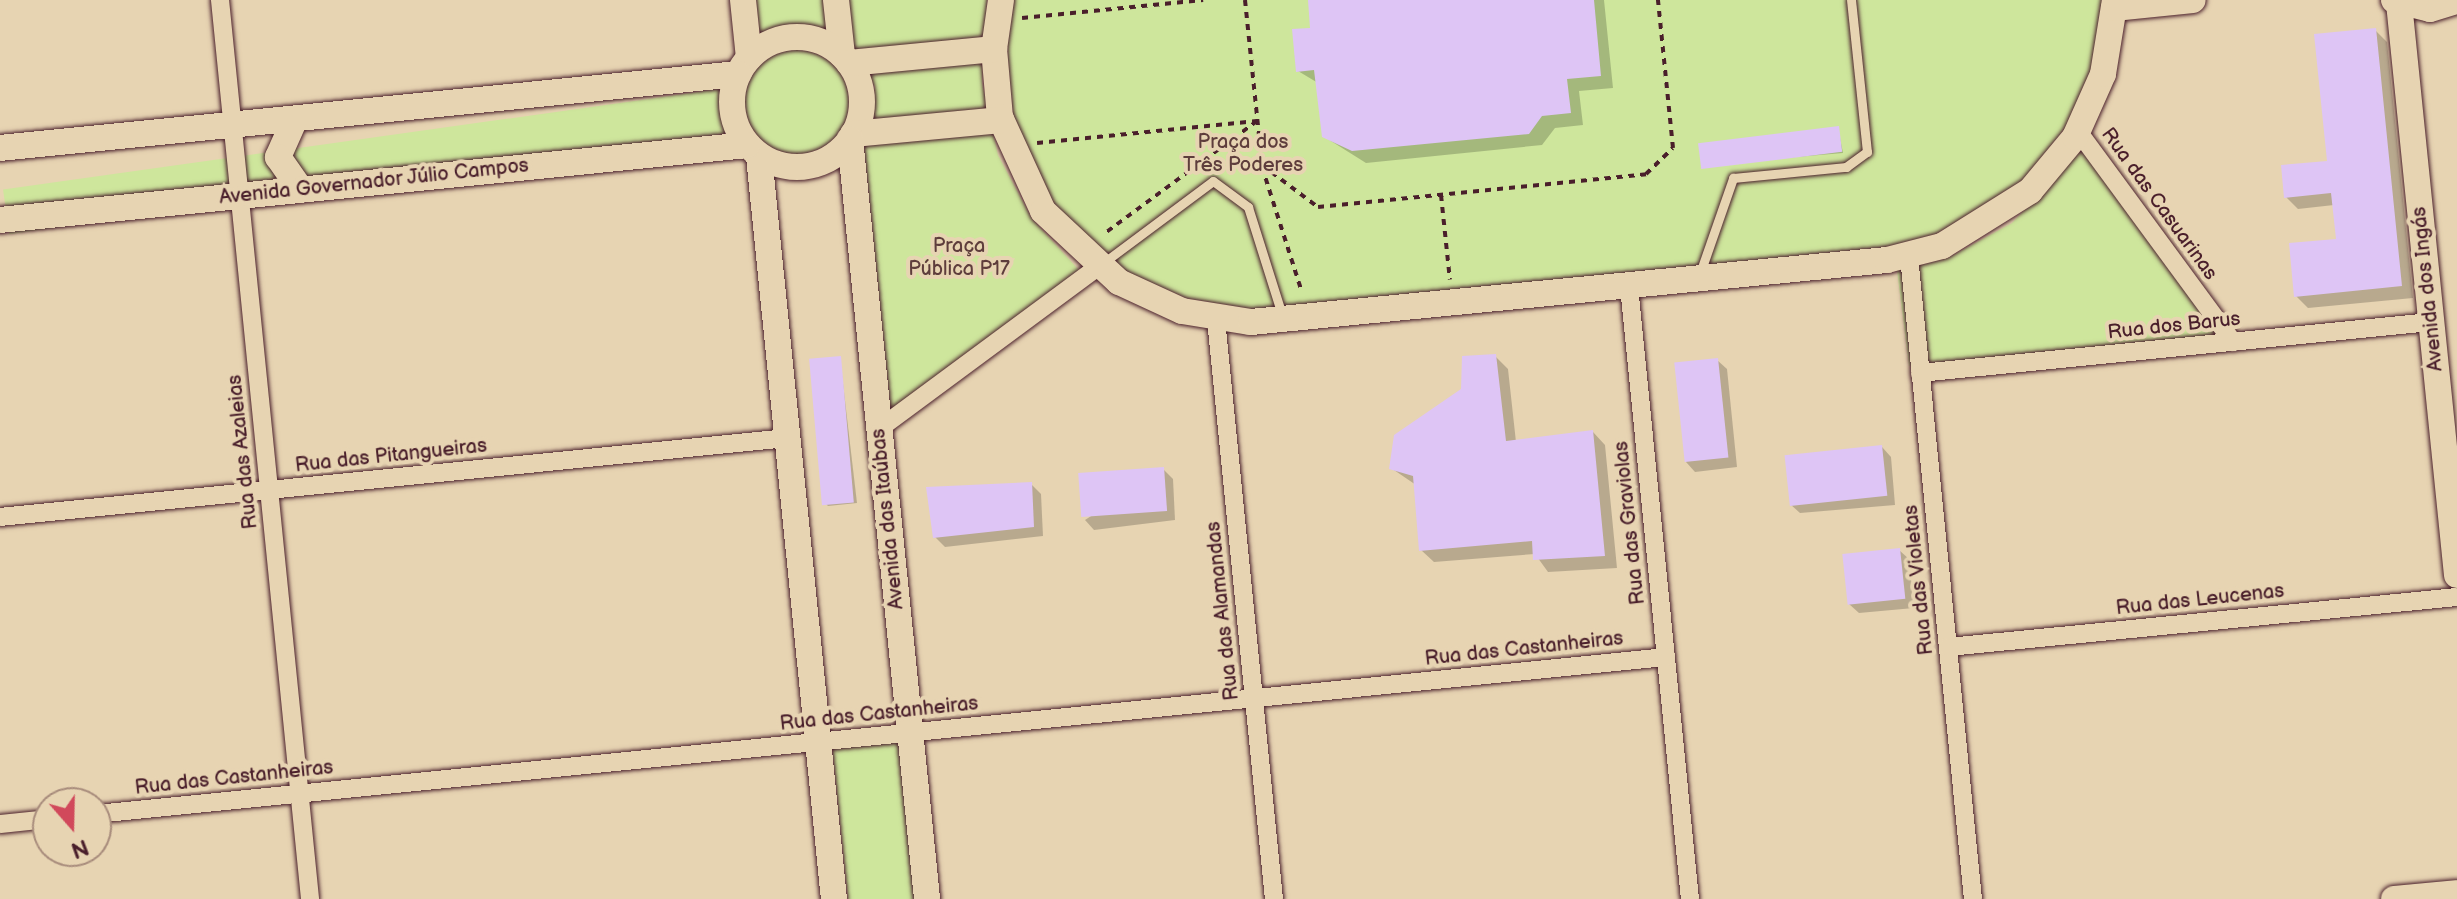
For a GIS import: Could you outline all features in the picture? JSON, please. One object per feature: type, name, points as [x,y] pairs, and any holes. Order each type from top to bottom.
[{"type":"main road","points":[[743,0],[743,66],[732,111],[753,150],[787,438],[834,899]]},
{"type":"main road","points":[[836,0],[845,59],[861,92],[852,137]]},
{"type":"main road","points":[[999,10],[994,49],[1001,120],[1009,145],[1043,211],[1089,260],[1149,298],[1216,319],[1297,319],[1909,256],[2003,213],[2078,131],[2103,74],[2115,4],[2193,0]]},
{"type":"main road","points":[[2397,1],[2430,9],[2457,1]]},
{"type":"main road","name":"Avenida dos Ingás","points":[[2397,1],[2457,575]]},
{"type":"main road","points":[[0,148],[295,119],[743,66],[775,41],[800,37],[845,59],[994,49]]},
{"type":"main road","points":[[295,119],[278,157],[301,190]]},
{"type":"main road","name":"Avenida Governador Júlio Campos","points":[[0,220],[753,150],[806,167],[852,137],[1001,120]]},
{"type":"main road","name":"Avenida das Itaúbas","points":[[852,137],[927,899]]},
{"type":"main road","points":[[2394,899],[2457,893]]},
{"type":"street","name":"Rua das Azaleias","points":[[220,0],[310,899]]},
{"type":"street","name":"Rua das Casuarinas","points":[[2078,131],[2233,342]]},
{"type":"street","name":"Rua das Violetas","points":[[1909,256],[1973,899]]},
{"type":"street","points":[[879,429],[1089,260]]},
{"type":"street","name":"Rua das Graviolas","points":[[1629,286],[1690,899]]},
{"type":"street","name":"Rua das Alamandas","points":[[1216,319],[1274,899]]},
{"type":"street","name":"Rua dos Barus","points":[[1920,373],[2431,322]]},
{"type":"street","name":"Rua das Pitangueiras","points":[[0,517],[787,438]]},
{"type":"street","name":"Rua das Leucenas","points":[[1948,647],[2457,597]]},
{"type":"street","name":"Rua das Castanheiras","points":[[112,812],[1666,657]]},
{"type":"street","points":[[0,824],[32,821]]},
{"type":"lane","points":[[1699,278],[1733,178],[1846,167],[1867,152],[1851,0]]},
{"type":"lane","points":[[1089,260],[1213,181],[1248,207],[1297,319]]},
{"type":"path","points":[[999,10],[1203,0]]},
{"type":"path","points":[[1245,0],[1262,165],[1297,319]]},
{"type":"path","points":[[1262,165],[1318,207],[1646,174],[1673,148],[1658,0]]},
{"type":"path","points":[[1009,145],[1257,121]]},
{"type":"path","points":[[1089,260],[1257,121]]},
{"type":"path","points":[[1441,195],[1452,303]]},
{"type":"green space","points":[[756,0],[823,0],[826,29],[801,24],[760,33]]},
{"type":"green space","name":"Praça Pública P17","points":[[849,0],[987,0],[982,83],[998,155],[1032,219],[1079,270],[891,411],[864,146],[875,87],[854,49]]},
{"type":"green space","name":"Praça dos Três Poderes","points":[[1014,0],[2102,0],[2091,69],[2065,128],[2022,181],[1937,234],[1887,247],[1251,309],[1186,298],[1125,271],[1055,206],[1013,115],[1007,48]]},
{"type":"green space","points":[[797,50],[817,54],[834,65],[845,82],[849,102],[845,122],[834,139],[817,150],[797,154],[777,150],[760,139],[749,122],[745,102],[749,82],[760,65],[777,54]]},
{"type":"green space","points":[[719,89],[725,134],[9,234],[3,190]]},
{"type":"green space","points":[[2082,150],[2218,336],[1909,366],[1897,271],[1948,258],[2012,223]]},
{"type":"green space","points":[[898,742],[915,899],[848,899],[832,749]]},
{"type":"building","points":[[1308,0],[1594,0],[1601,76],[1567,79],[1571,113],[1542,116],[1529,134],[1352,151],[1322,137],[1314,70],[1296,72],[1292,29],[1310,28]]},
{"type":"building","points":[[2376,28],[2402,286],[2294,297],[2289,243],[2336,239],[2331,193],[2284,198],[2281,165],[2327,161],[2314,34]]},
{"type":"building","points":[[1839,126],[1842,152],[1701,169],[1698,143]]},
{"type":"building","points":[[1496,354],[1506,441],[1593,430],[1605,556],[1533,560],[1532,541],[1419,551],[1413,476],[1389,469],[1394,435],[1461,389],[1462,356]]},
{"type":"building","points":[[841,356],[854,502],[822,505],[809,359]]},
{"type":"building","points":[[1718,358],[1728,457],[1685,462],[1674,363]]},
{"type":"building","points":[[1882,445],[1887,496],[1790,506],[1785,455]]},
{"type":"building","points":[[1164,467],[1167,511],[1081,517],[1078,473]]},
{"type":"building","points":[[1032,482],[1034,527],[933,538],[926,487]]},
{"type":"building","points":[[1900,548],[1905,599],[1848,605],[1842,554]]}]
